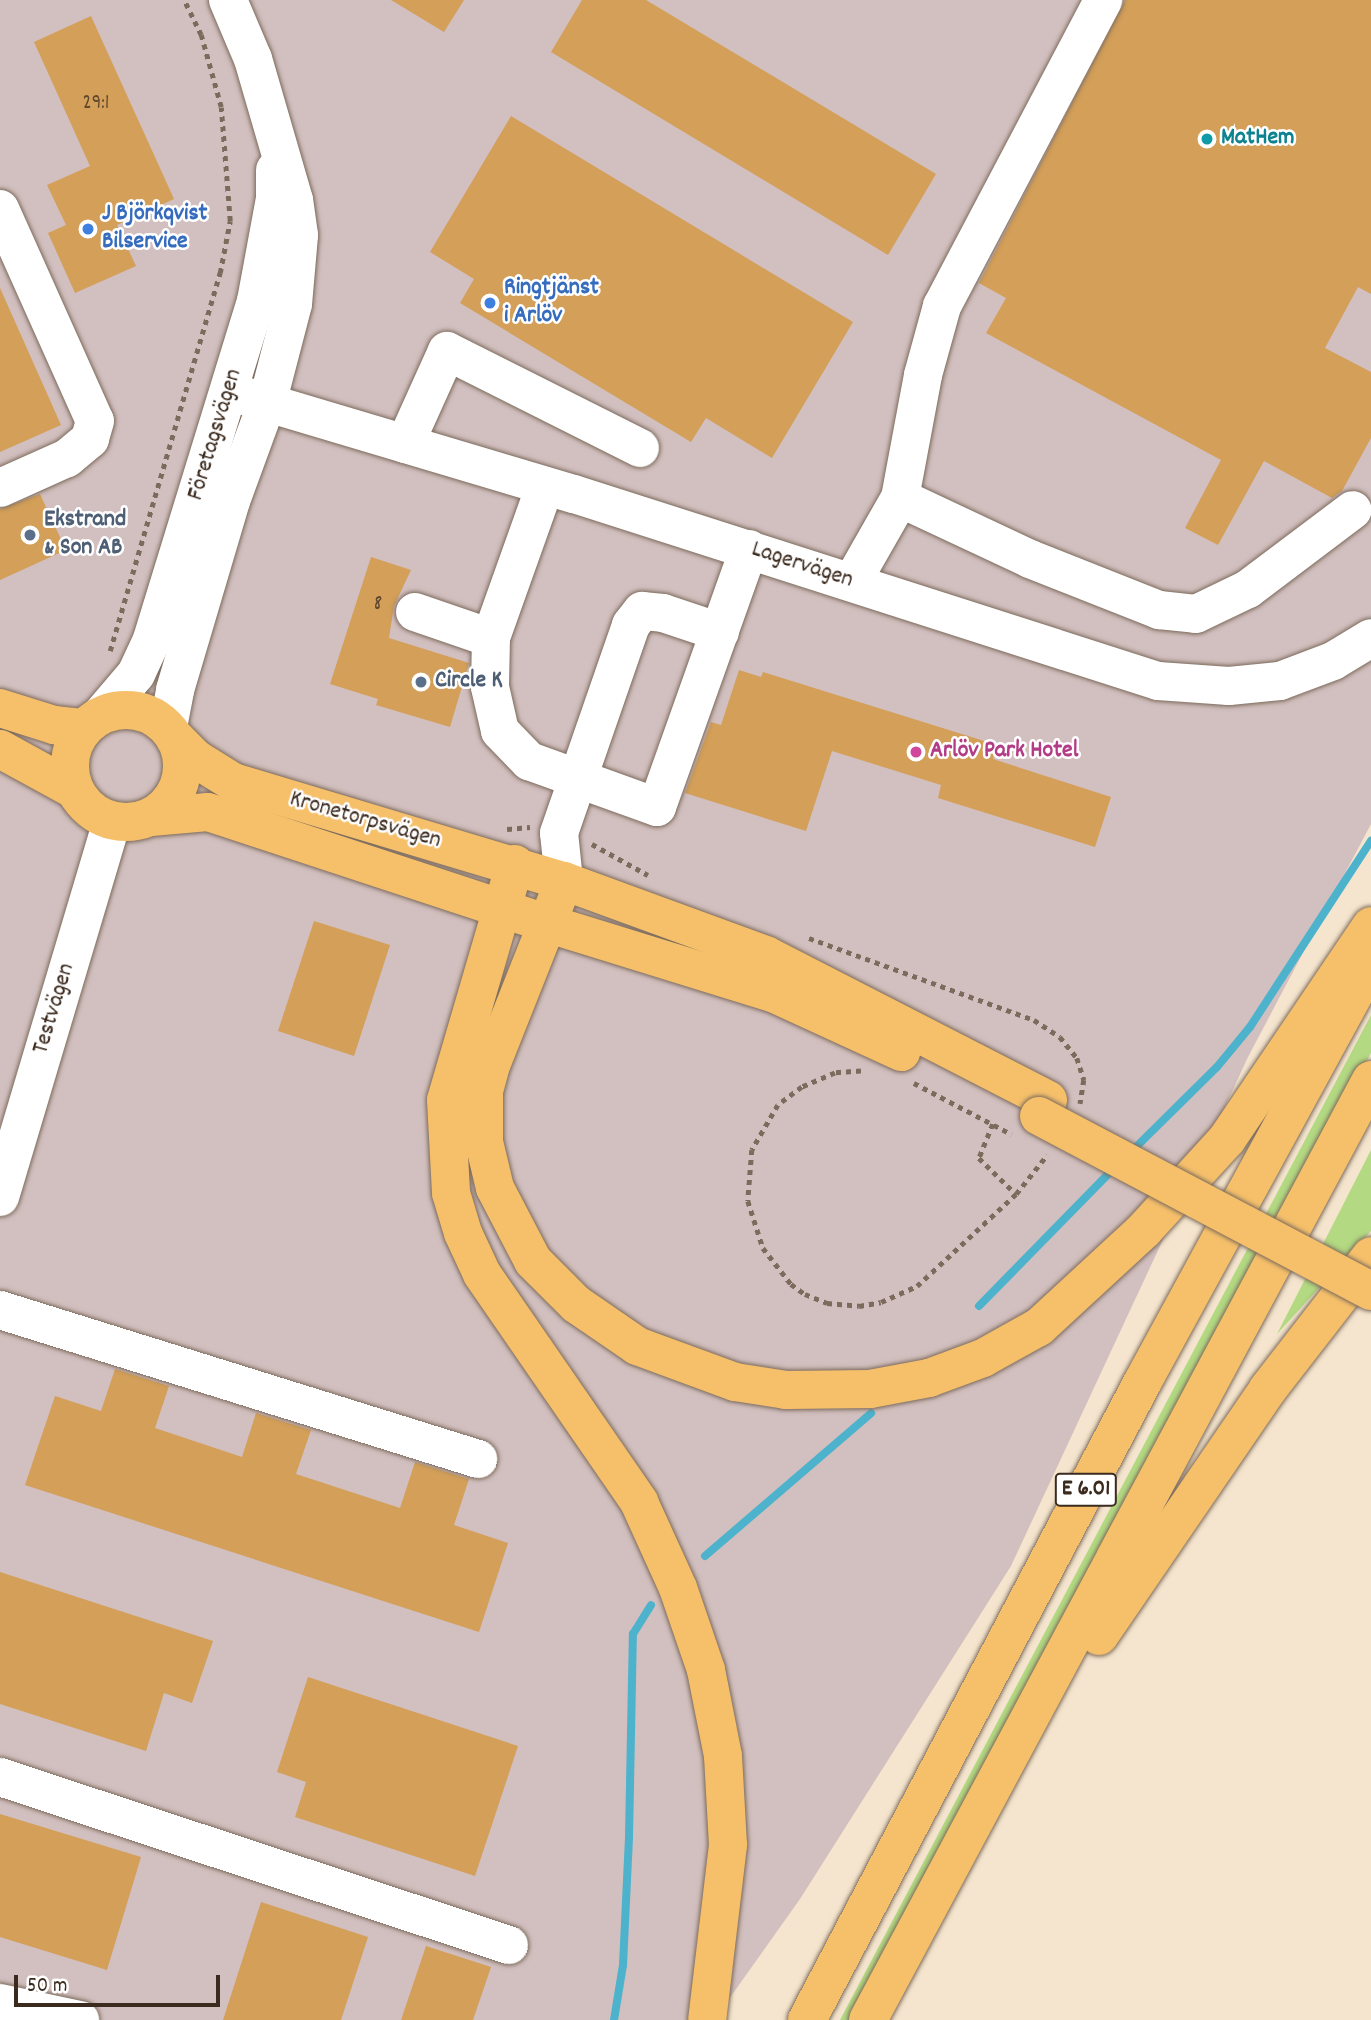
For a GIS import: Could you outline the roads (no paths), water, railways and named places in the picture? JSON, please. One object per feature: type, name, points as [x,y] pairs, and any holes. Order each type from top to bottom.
[{"type":"main road","points":[[0,708],[54,725],[93,721],[125,709],[148,713],[173,734],[183,762],[180,784],[169,804],[151,817],[112,821],[84,804],[75,790],[70,758],[93,721]]},
{"type":"main road","name":"Kronetorpsvägen","points":[[173,734],[196,759],[233,782],[514,864],[766,955],[1047,1122]]},
{"type":"main road","points":[[0,749],[75,790]]},
{"type":"main road","name":"Kronetorpsvägen","points":[[151,817],[208,812],[549,924],[775,994],[1047,1122]]},
{"type":"main road","points":[[514,864],[446,1100],[451,1193],[463,1233],[482,1274],[639,1502],[678,1588],[706,1670],[723,1756],[727,1845],[708,2020]]},
{"type":"main road","points":[[564,881],[549,924],[502,1032],[484,1091],[489,1164],[517,1237],[561,1290],[637,1346],[735,1382],[815,1392],[870,1389],[942,1374],[1011,1345],[1070,1302],[1144,1230],[1227,1139],[1371,926]]},
{"type":"main road","name":"E 6.01","points":[[807,2020],[1142,1383],[1371,965]]},
{"type":"main road","name":"E 6.01","points":[[868,2020],[1371,1080]]},
{"type":"main road","points":[[1047,1122],[1371,1273]]},
{"type":"main road","points":[[1047,1122],[1371,1291]]},
{"type":"main road","points":[[987,1800],[1268,1390],[1371,1256]]},
{"type":"street","name":"Företagsvägen","points":[[173,734],[228,514],[268,400],[293,304],[299,234],[253,59],[228,0]]},
{"type":"street","points":[[852,582],[900,498],[923,375],[942,306],[1103,0]]},
{"type":"street","name":"Företagsvägen","points":[[93,721],[136,674],[152,639],[231,392],[256,301],[275,198],[275,137]]},
{"type":"street","points":[[0,209],[95,421],[90,439],[66,458],[0,488]]},
{"type":"street","points":[[405,444],[447,351],[640,448]]},
{"type":"street","name":"Lagervägen","points":[[231,392],[268,400],[545,485],[1112,668],[1197,686],[1280,681],[1333,661],[1371,638]]},
{"type":"street","points":[[545,485],[492,638],[490,687],[500,731],[529,761],[657,807],[749,550]]},
{"type":"street","points":[[900,498],[1030,559],[1146,605],[1196,614],[1248,589],[1353,510]]},
{"type":"street","points":[[564,881],[559,833],[631,625],[642,611],[663,613],[720,632]]},
{"type":"street","points":[[415,612],[492,638]]},
{"type":"street","name":"Testvägen","points":[[0,1197],[8,1131],[112,821]]},
{"type":"street","points":[[0,1310],[478,1459]]},
{"type":"street","points":[[0,1777],[509,1945]]},
{"type":"street","points":[[0,2003],[80,2020]]},
{"type":"waterway","points":[[1131,1152],[1217,1067],[1250,1027],[1371,841]]},
{"type":"waterway","points":[[979,1306],[1114,1168]]},
{"type":"waterway","points":[[705,1556],[871,1413]]},
{"type":"waterway","points":[[614,2020],[623,1965],[629,1837],[633,1634],[651,1605]]},
{"type":"place","name":"MatHem","points":[[1207,139]]},
{"type":"place","name":"J Björkqvist Bilservice","points":[[88,229]]},
{"type":"place","name":"Ringtjänst i Arlöv","points":[[490,303]]},
{"type":"place","name":"Ekstrand & Son AB","points":[[30,535]]},
{"type":"place","name":"Circle K","points":[[421,682]]},
{"type":"place","name":"Arlöv Park Hotel","points":[[916,752]]}]
